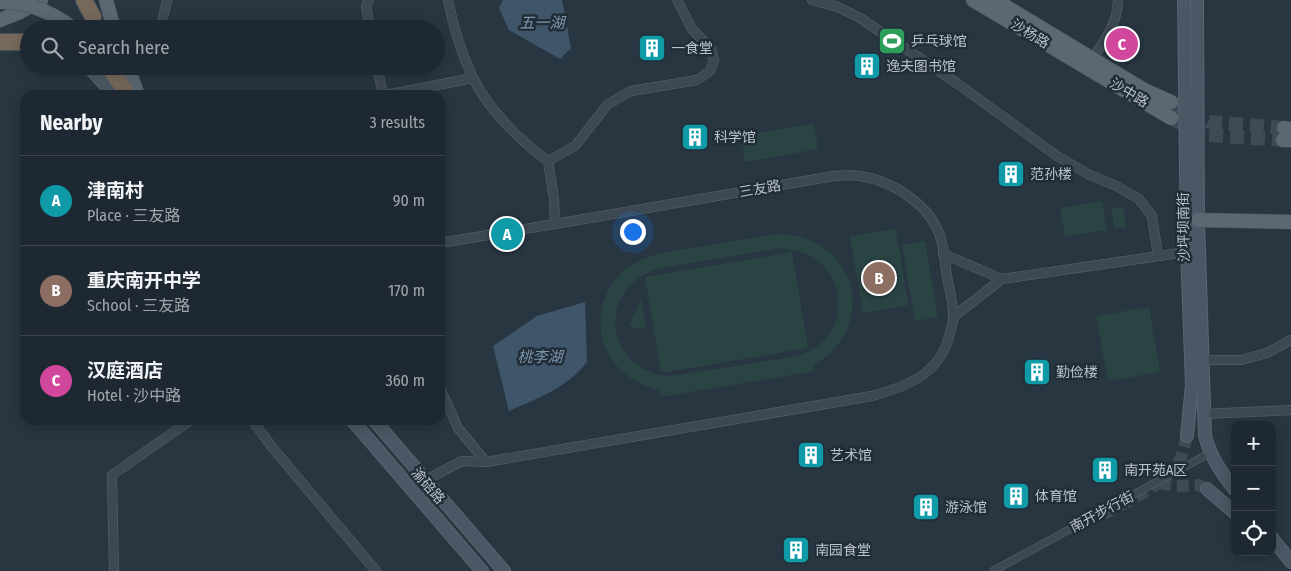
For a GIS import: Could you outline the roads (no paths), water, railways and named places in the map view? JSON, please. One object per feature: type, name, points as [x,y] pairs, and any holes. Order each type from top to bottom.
[{"type":"highway","points":[[0,10],[25,0]]},
{"type":"highway","points":[[82,0],[94,20]]},
{"type":"highway","points":[[0,42],[20,42]]},
{"type":"highway","points":[[114,75],[123,90]]},
{"type":"main road","points":[[0,20],[20,12],[41,0]]},
{"type":"main road","points":[[106,0],[112,20]]},
{"type":"main road","name":"沙杨路","points":[[973,0],[1089,63]]},
{"type":"main road","name":"沙杨路","points":[[995,0],[1089,63]]},
{"type":"main road","name":"沙坪坝南街","points":[[1184,0],[1193,251],[1192,385],[1187,436]]},
{"type":"main road","name":"沙坪坝南街","points":[[1197,0],[1198,220],[1193,251],[1202,360],[1205,436],[1217,467],[1231,485]]},
{"type":"main road","points":[[0,2],[27,4],[52,14],[61,20]]},
{"type":"main road","points":[[0,34],[20,37]]},
{"type":"main road","name":"沙中路","points":[[1089,63],[1171,102]]},
{"type":"main road","name":"沙中路","points":[[1089,63],[1171,118]]},
{"type":"main road","points":[[96,75],[108,88],[114,90]]},
{"type":"main road","points":[[119,75],[124,90]]},
{"type":"main road","points":[[126,90],[127,75]]},
{"type":"main road","points":[[1198,220],[1291,222]]},
{"type":"main road","name":"渝碚路","points":[[356,425],[482,571]]},
{"type":"main road","name":"渝碚路","points":[[378,425],[504,571]]},
{"type":"main road","points":[[1206,489],[1233,511]]},
{"type":"main road","points":[[1276,543],[1291,562]]},
{"type":"main road","points":[[1276,552],[1291,568]]},
{"type":"street","points":[[163,20],[167,0]]},
{"type":"street","points":[[368,0],[366,6],[368,20]]},
{"type":"street","points":[[448,0],[452,19],[473,78],[500,118],[548,161],[554,199],[555,224]]},
{"type":"street","points":[[548,161],[575,146],[608,104],[631,91],[698,80],[710,71],[714,60],[711,49],[692,29],[677,0]]},
{"type":"street","points":[[812,0],[838,7],[860,18],[958,84],[1057,156],[1088,174],[1116,186],[1139,199],[1152,216],[1158,256]]},
{"type":"street","points":[[1089,63],[1111,29],[1118,10],[1118,0]]},
{"type":"street","points":[[379,75],[383,90]]},
{"type":"street","points":[[410,90],[473,78]]},
{"type":"street","name":"三友路","points":[[445,242],[834,176],[860,176],[892,187],[916,202],[929,216],[940,238],[953,318]]},
{"type":"street","points":[[413,492],[426,480],[462,461],[486,462],[872,396],[892,390],[914,381],[932,368],[947,344],[953,318],[1002,279],[1193,251]]},
{"type":"street","points":[[943,254],[1002,279]]},
{"type":"street","points":[[1202,360],[1241,360],[1267,353],[1291,340]]},
{"type":"street","points":[[445,399],[458,428],[486,462]]},
{"type":"street","points":[[1204,414],[1291,410]]},
{"type":"street","points":[[114,571],[112,475],[184,425]]},
{"type":"street","points":[[256,425],[376,571]]},
{"type":"street","name":"南开步行街","points":[[993,571],[1210,453]]},
{"type":"water","name":"五一湖","points":[[503,0],[562,0],[571,48],[560,59],[509,30],[499,8]]},
{"type":"water","name":"桃李湖","points":[[585,302],[587,362],[561,386],[509,411],[493,346],[537,316]]},
{"type":"tunnel","points":[[1171,102],[1209,122],[1284,128]]},
{"type":"tunnel","points":[[1171,118],[1206,135],[1283,140]]},
{"type":"tunnel","points":[[1104,514],[1124,504],[1163,479],[1180,460],[1187,436]]},
{"type":"tunnel","points":[[1159,483],[1175,486],[1198,485],[1207,489]]},
{"type":"place","name":"乒乓球馆","points":[[892,41]]},
{"type":"place","name":"汉庭酒店","points":[[1122,44]]},
{"type":"place","name":"一食堂","points":[[652,48]]},
{"type":"place","name":"逸夫图书馆","points":[[867,66]]},
{"type":"place","name":"科学馆","points":[[695,137]]},
{"type":"place","name":"范孙楼","points":[[1011,174]]},
{"type":"place","name":"津南村","points":[[507,234]]},
{"type":"place","name":"重庆南开中学","points":[[879,278]]},
{"type":"place","name":"勤俭楼","points":[[1037,372]]},
{"type":"place","name":"艺术馆","points":[[811,455]]},
{"type":"place","name":"南开苑A区","points":[[1105,470]]},
{"type":"place","name":"体育馆","points":[[1016,496]]},
{"type":"place","name":"游泳馆","points":[[926,507]]},
{"type":"place","name":"南园食堂","points":[[796,550]]}]
